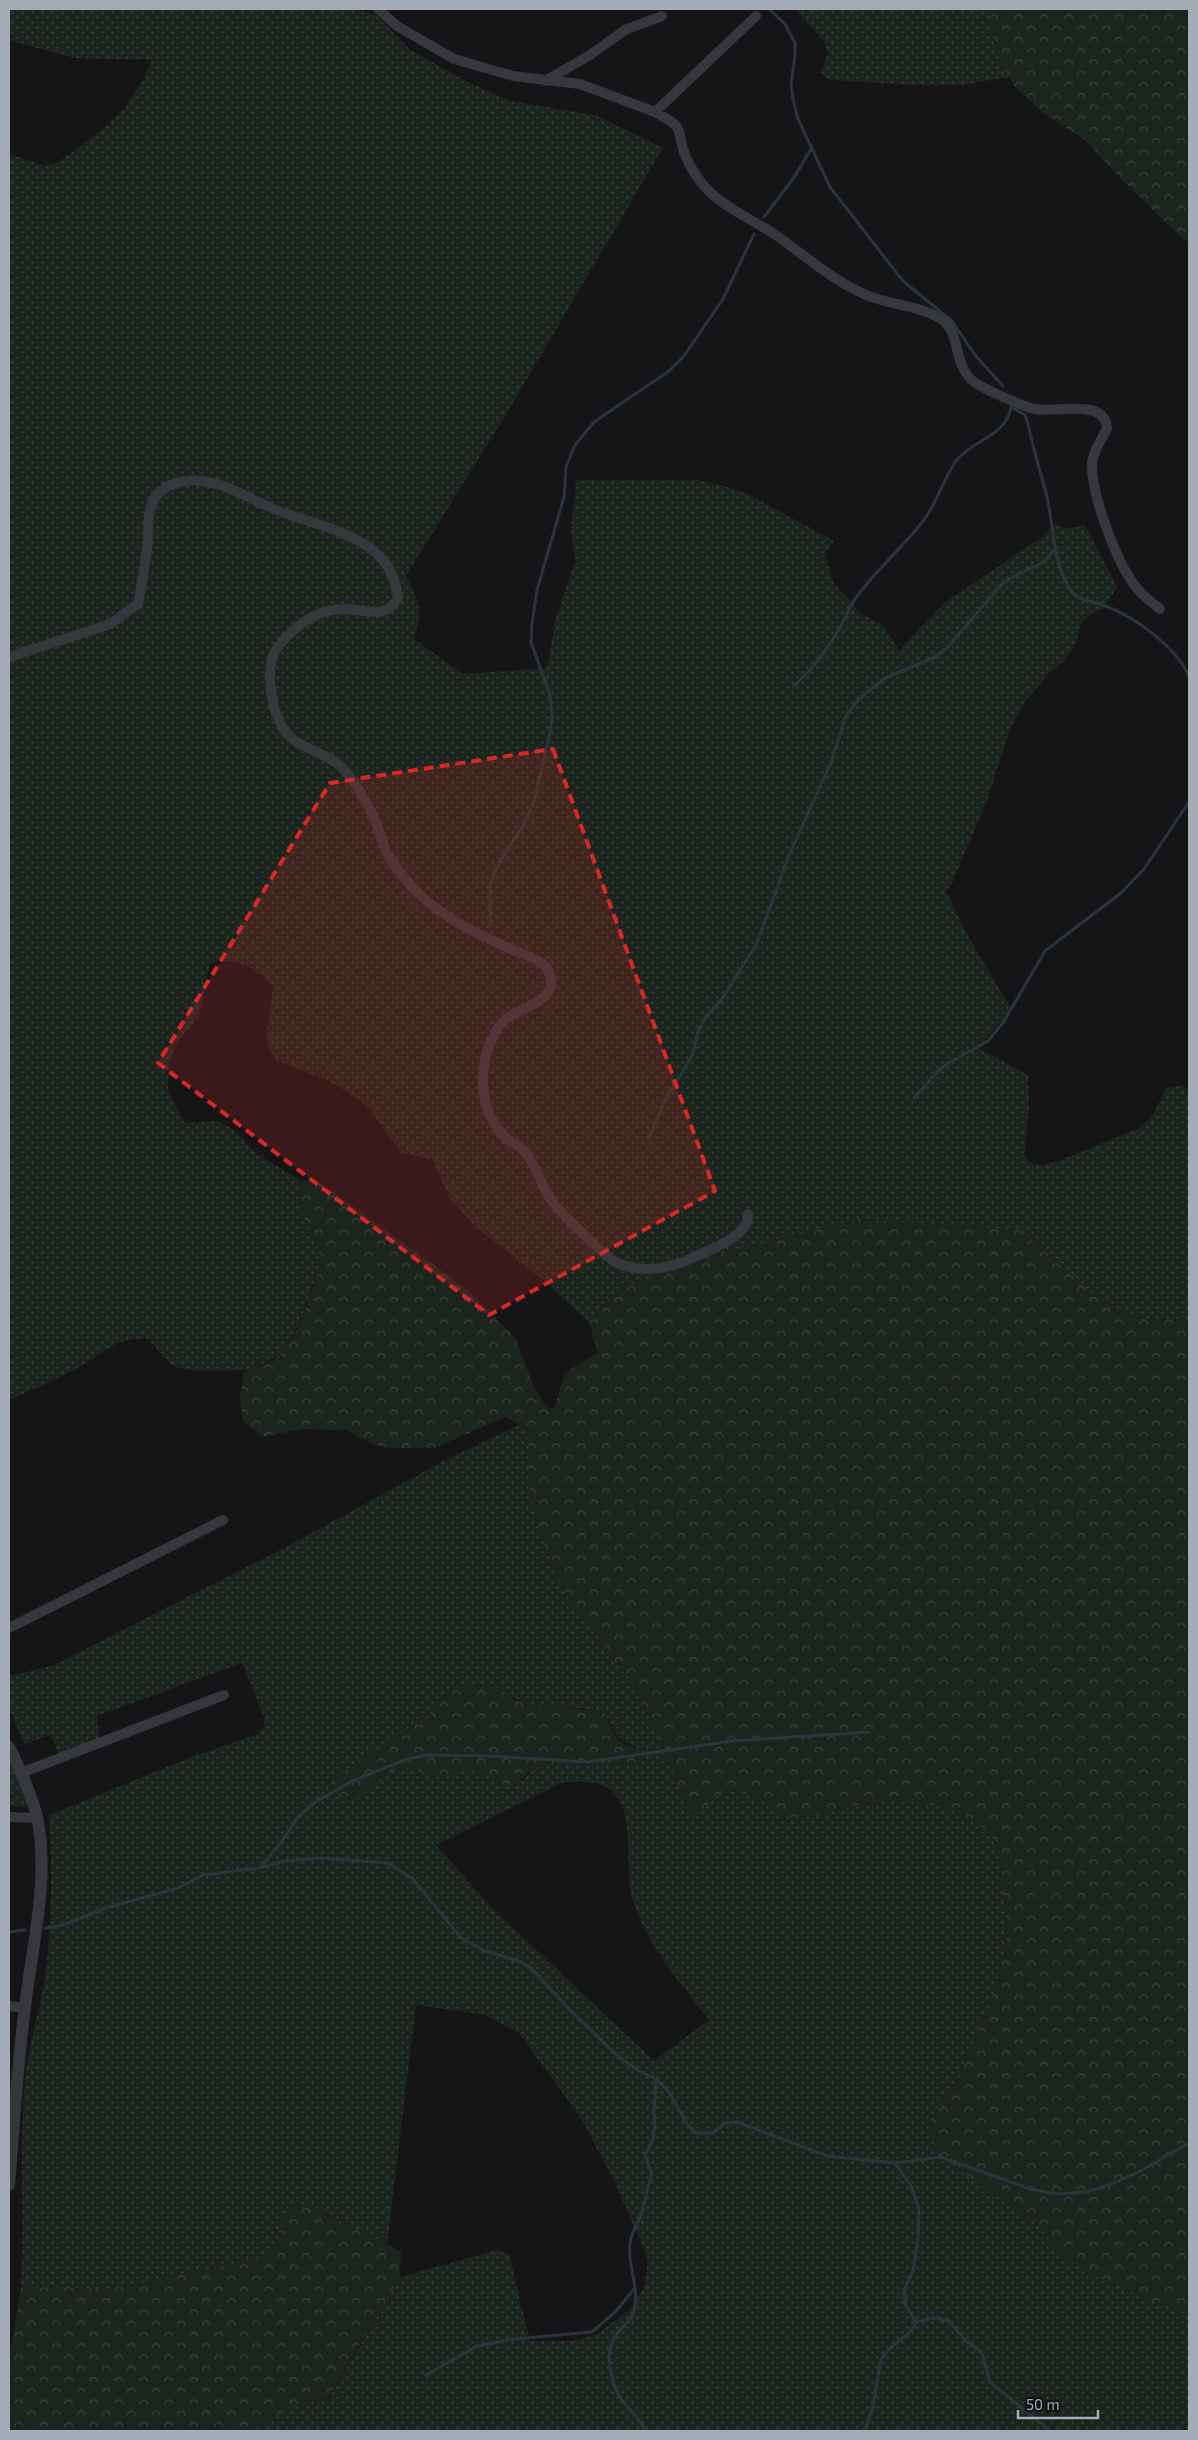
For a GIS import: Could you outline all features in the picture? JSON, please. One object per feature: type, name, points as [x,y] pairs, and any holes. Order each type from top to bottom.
[{"type":"street","points":[[378,9],[397,26],[454,59],[513,76],[580,84],[655,112],[675,125],[679,130],[683,150],[696,175],[709,192],[732,209],[776,236],[839,282],[882,302],[917,309],[943,321],[949,327],[954,338],[960,365],[975,383],[1034,409],[1087,409],[1097,411],[1104,416],[1107,428],[1096,449],[1092,462],[1099,506],[1130,578],[1140,592],[1160,610]]},
{"type":"street","points":[[546,81],[590,55],[625,30],[662,16]]},
{"type":"street","points":[[655,112],[756,16]]},
{"type":"street","points":[[9,656],[110,624],[138,604],[148,544],[148,516],[155,497],[164,489],[185,481],[201,481],[233,488],[268,506],[356,539],[382,559],[392,573],[398,597],[395,603],[388,610],[379,612],[345,609],[325,612],[304,621],[288,635],[274,652],[270,677],[272,698],[285,733],[295,741],[334,760],[345,770],[376,823],[383,844],[393,864],[430,904],[455,923],[539,961],[548,970],[551,988],[546,995],[507,1018],[496,1030],[490,1042],[486,1055],[482,1088],[493,1120],[505,1137],[526,1152],[550,1198],[566,1217],[614,1261],[628,1267],[647,1269],[667,1268],[688,1260],[740,1232],[747,1222],[748,1214]]},
{"type":"street","points":[[9,1628],[223,1520]]},
{"type":"street","points":[[21,1772],[224,1695]]},
{"type":"street","points":[[9,1746],[21,1772],[37,1818],[40,1841],[40,1882],[24,2008],[9,2185]]},
{"type":"street","points":[[9,1817],[37,1818]]},
{"type":"street","points":[[9,2006],[24,2008]]},
{"type":"highlighted area","points":[[553,749],[715,1191],[489,1315],[158,1063],[330,783]]},
{"type":"green space","points":[[9,9],[354,9],[376,15],[410,50],[470,83],[510,101],[595,115],[663,148],[511,406],[406,576],[419,606],[419,621],[414,639],[463,674],[547,668],[556,617],[575,561],[571,528],[576,480],[696,480],[721,485],[748,494],[834,541],[825,553],[833,582],[860,613],[884,626],[899,651],[944,603],[1042,537],[1055,523],[1066,529],[1085,525],[1117,587],[1103,609],[1091,613],[1081,623],[1076,643],[1064,661],[1049,673],[1027,699],[1010,729],[987,801],[952,883],[946,891],[970,940],[1009,1005],[1008,1014],[978,1048],[1028,1075],[1029,1103],[1025,1154],[1028,1162],[1039,1165],[1056,1162],[1142,1127],[1153,1115],[1166,1088],[1183,1085],[1189,1091],[1189,1321],[1132,1317],[1092,1293],[1019,1230],[860,1219],[722,1254],[658,1274],[623,1289],[589,1322],[543,1280],[477,1228],[450,1199],[433,1160],[402,1153],[371,1110],[361,1101],[329,1081],[276,1060],[268,1047],[267,1030],[273,988],[268,981],[254,970],[236,963],[218,962],[210,963],[200,1014],[176,1045],[169,1062],[168,1092],[185,1123],[217,1121],[233,1129],[256,1153],[301,1181],[299,1191],[302,1210],[322,1258],[302,1317],[285,1350],[268,1362],[251,1370],[193,1371],[172,1366],[148,1339],[136,1339],[116,1344],[72,1371],[9,1400],[9,154],[35,163],[55,164],[99,132],[120,112],[137,90],[152,60],[74,58],[9,40]]},
{"type":"green space","points":[[795,9],[989,9],[991,32],[1009,77],[961,85],[915,85],[829,80],[821,73],[828,53],[823,40]]},
{"type":"green space","points":[[989,9],[1189,9],[1189,243],[1119,177],[1086,141],[1043,113],[1015,87],[1003,66],[991,32]]},
{"type":"green space","points":[[317,1180],[468,1290],[516,1339],[534,1387],[546,1407],[554,1409],[565,1372],[598,1353],[589,1322],[623,1289],[658,1274],[722,1254],[860,1219],[1019,1230],[1092,1293],[1132,1317],[1189,1321],[1189,2312],[1157,2303],[1088,2273],[1062,2256],[1038,2225],[937,2154],[929,2122],[959,2075],[996,1989],[1007,1943],[1001,1864],[991,1833],[962,1815],[946,1808],[920,1803],[893,1801],[853,1806],[804,1818],[796,1818],[775,1811],[755,1797],[739,1792],[730,1792],[724,1793],[700,1810],[690,1814],[640,1693],[571,1602],[555,1573],[538,1526],[530,1489],[527,1428],[505,1417],[434,1448],[390,1448],[374,1445],[347,1430],[302,1429],[263,1437],[243,1421],[240,1398],[244,1371],[255,1369],[272,1361],[291,1341],[306,1306],[322,1258],[305,1220],[299,1191],[301,1181]]},
{"type":"green space","points":[[519,1425],[527,1429],[530,1489],[538,1526],[555,1573],[571,1602],[640,1693],[690,1814],[700,1810],[724,1793],[730,1792],[739,1792],[755,1797],[775,1811],[796,1818],[804,1818],[853,1806],[893,1801],[920,1803],[946,1808],[992,1833],[1001,1864],[1007,1943],[996,1989],[959,2075],[929,2122],[937,2153],[1038,2225],[1062,2256],[1157,2303],[1189,2312],[1189,2431],[250,2431],[297,2405],[318,2400],[328,2400],[400,2277],[497,2250],[509,2254],[530,2341],[573,2341],[597,2334],[629,2310],[644,2287],[648,2259],[611,2174],[580,2117],[519,2033],[485,2015],[416,2005],[387,2245],[321,2211],[280,2215],[279,2239],[267,2257],[113,2289],[21,2287],[23,2105],[27,2065],[44,1984],[48,1951],[51,1892],[49,1815],[189,1758],[258,1734],[264,1727],[264,1718],[242,1663],[97,1716],[100,1744],[61,1759],[51,1735],[24,1744],[9,1708],[9,1676],[52,1666],[290,1545],[441,1462]],"holes":[[[452,1690],[510,1695],[527,1704],[577,1708],[595,1712],[609,1719],[618,1737],[636,1747],[625,1768],[607,1764],[550,1763],[536,1768],[522,1780],[498,1784],[476,1768],[440,1777],[405,1767],[385,1776],[368,1792],[350,1797],[337,1797],[411,1726],[425,1721]],[[563,1782],[591,1782],[605,1786],[616,1795],[622,1806],[625,1818],[630,1885],[638,1914],[664,1962],[709,2020],[654,2061],[492,1908],[436,1845]]]},
{"type":"green space","points":[[467,1683],[486,1684],[498,1688],[517,1701],[530,1704],[603,1712],[620,1741],[645,1755],[641,1763],[625,1768],[607,1764],[550,1763],[536,1768],[512,1785],[498,1784],[476,1768],[440,1777],[405,1767],[392,1772],[368,1791],[352,1799],[342,1798],[331,1793],[335,1777],[411,1726],[425,1721],[452,1690]]},
{"type":"green space","points":[[9,1754],[30,1807],[9,1806]]},
{"type":"green space","points":[[296,2200],[401,2251],[400,2277],[327,2400],[317,2399],[302,2403],[250,2431],[9,2431],[9,2359],[21,2287],[113,2289],[267,2257],[279,2239],[280,2215]]},
{"type":"waterway","points":[[769,9],[785,24],[795,43],[791,84],[793,99],[798,119],[830,187],[903,281],[952,321],[975,355],[1003,386]]},
{"type":"waterway","points":[[764,217],[795,176],[812,147]]},
{"type":"waterway","points":[[490,926],[490,884],[500,861],[523,826],[534,801],[550,733],[552,717],[550,695],[531,642],[532,624],[537,590],[564,497],[566,467],[575,445],[594,422],[669,371],[684,356],[723,299],[754,234]]},
{"type":"waterway","points":[[1011,407],[1025,415],[1028,424],[1047,497],[1061,571],[1072,592],[1082,599],[1115,610],[1140,624],[1164,643],[1183,665],[1189,676]]},
{"type":"waterway","points":[[794,686],[826,650],[861,591],[923,521],[956,461],[1003,425],[1011,407]]},
{"type":"waterway","points":[[649,1138],[665,1100],[692,1056],[698,1032],[705,1018],[722,999],[756,945],[790,853],[830,765],[846,716],[859,699],[885,678],[933,658],[947,648],[1002,584],[1044,562],[1056,548]]},
{"type":"waterway","points":[[914,1098],[938,1071],[950,1062],[988,1041],[1003,1023],[1045,951],[1121,893],[1144,869],[1189,802]]},
{"type":"waterway","points":[[260,1868],[282,1841],[298,1817],[314,1803],[352,1781],[407,1759],[427,1755],[488,1756],[587,1762],[733,1741],[869,1732]]},
{"type":"waterway","points":[[45,1928],[60,1926],[106,1908],[178,1888],[203,1875],[259,1868],[285,1861],[320,1858],[388,1863],[413,1879],[461,1938],[485,1951],[522,1962],[534,1971],[570,2010],[618,2056],[639,2071],[656,2079],[669,2092],[687,2124],[696,2133],[713,2133],[725,2123],[737,2122],[827,2156],[895,2163],[941,2157],[1030,2189],[1057,2194],[1087,2192],[1112,2184],[1140,2171],[1189,2143]]},
{"type":"waterway","points":[[9,1932],[25,1930]]},
{"type":"waterway","points":[[646,2431],[618,2394],[612,2378],[609,2358],[616,2334],[631,2319],[634,2311],[635,2285],[630,2260],[630,2243],[643,2209],[652,2175],[645,2155],[653,2139],[656,2080]]},
{"type":"waterway","points":[[895,2163],[911,2186],[919,2209],[918,2238],[913,2271],[904,2290],[906,2306],[916,2322]]},
{"type":"waterway","points":[[426,2375],[477,2346],[514,2339],[592,2332],[616,2311],[635,2288]]},
{"type":"waterway","points":[[916,2322],[936,2318],[949,2321],[966,2341],[982,2353],[990,2382],[1050,2431]]},
{"type":"waterway","points":[[864,2431],[872,2411],[881,2360],[886,2352],[911,2331],[916,2322]]}]
